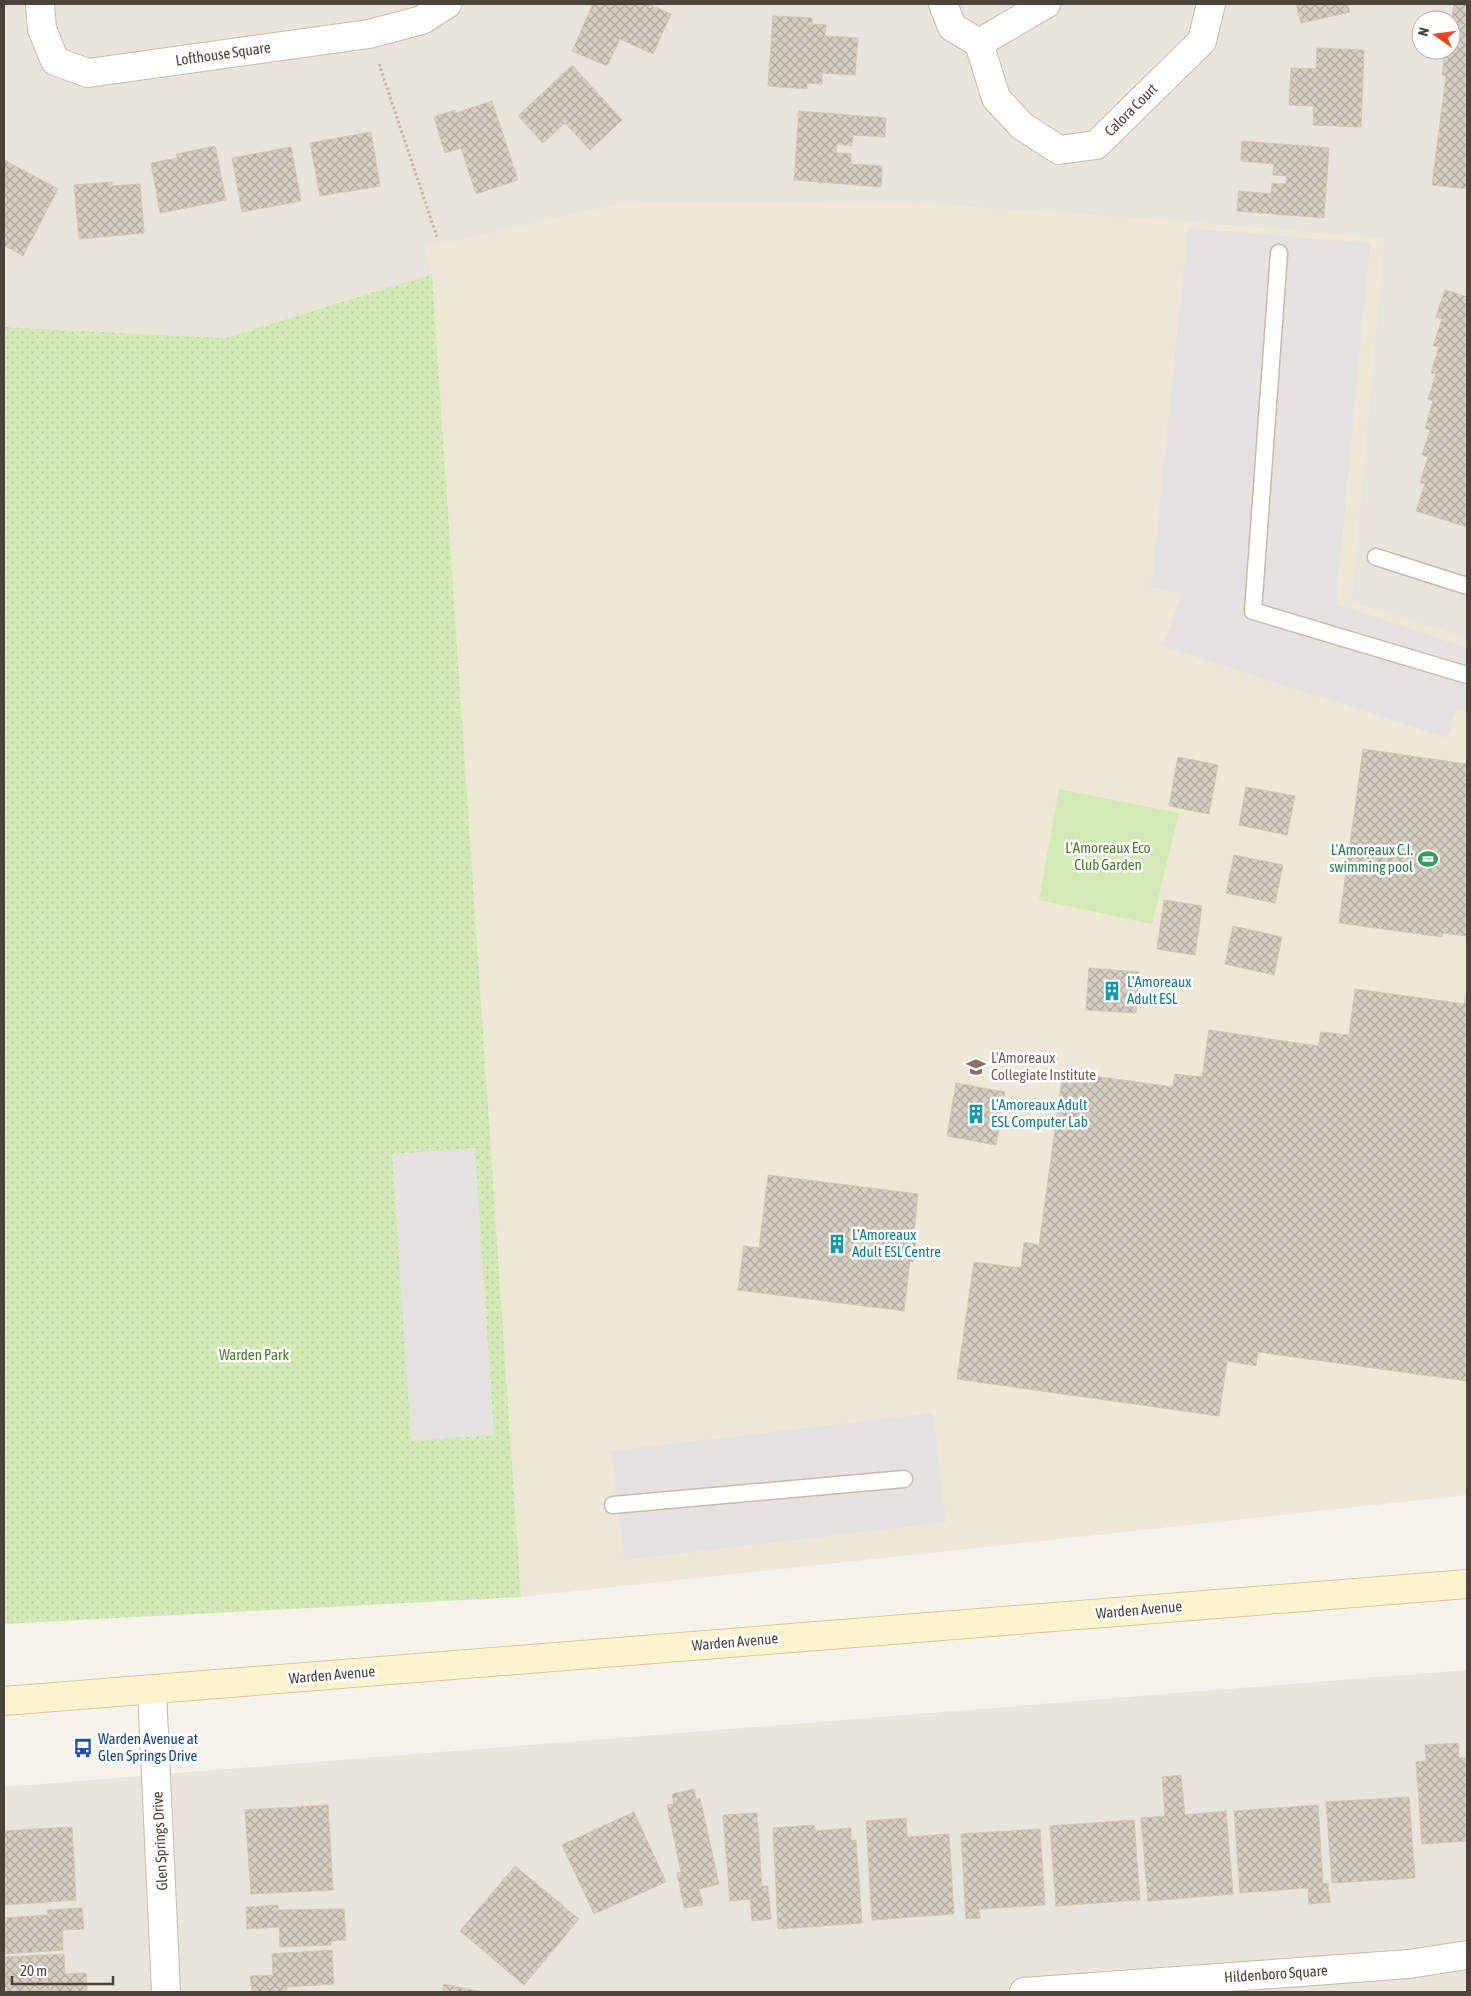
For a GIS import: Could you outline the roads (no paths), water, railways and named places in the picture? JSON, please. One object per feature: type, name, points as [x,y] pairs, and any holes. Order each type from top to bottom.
[{"type":"main road","name":"Warden Avenue","points":[[4,1701],[1467,1584]]},
{"type":"street","name":"Lofthouse Square","points":[[40,4],[42,29],[55,61],[88,73],[368,34],[422,20],[447,4]]},
{"type":"street","points":[[942,4],[952,27],[979,43],[1046,4]]},
{"type":"street","name":"Calora Court","points":[[979,43],[996,98],[1022,126],[1059,150],[1096,145],[1202,41],[1211,4]]},
{"type":"street","name":"Glen Springs Drive","points":[[152,1690],[166,1992]]},
{"type":"street","name":"Hildenboro Square","points":[[1024,1992],[1409,1964],[1467,1954]]},
{"type":"lane","points":[[1279,254],[1252,611],[1467,675]]},
{"type":"lane","points":[[1376,557],[1467,586]]},
{"type":"lane","points":[[613,1505],[904,1480]]},
{"type":"place","name":"L'Amoreaux C.I. swimming pool","points":[[1428,859]]},
{"type":"place","name":"L'Amoreaux Adult ESL","points":[[1112,991]]},
{"type":"place","name":"L'Amoreaux Collegiate Institute","points":[[976,1067]]},
{"type":"place","name":"L'Amoreaux Adult ESL Computer Lab","points":[[976,1114]]},
{"type":"place","name":"L'Amoreaux Adult ESL Centre","points":[[837,1244]]},
{"type":"place","name":"Warden Avenue at Glen Springs Drive","points":[[83,1748]]},
{"type":"park label","name":"L'Amoreaux Eco Club Garden","points":[[1108,856]]},
{"type":"park label","name":"Warden Park","points":[[254,1355]]}]
